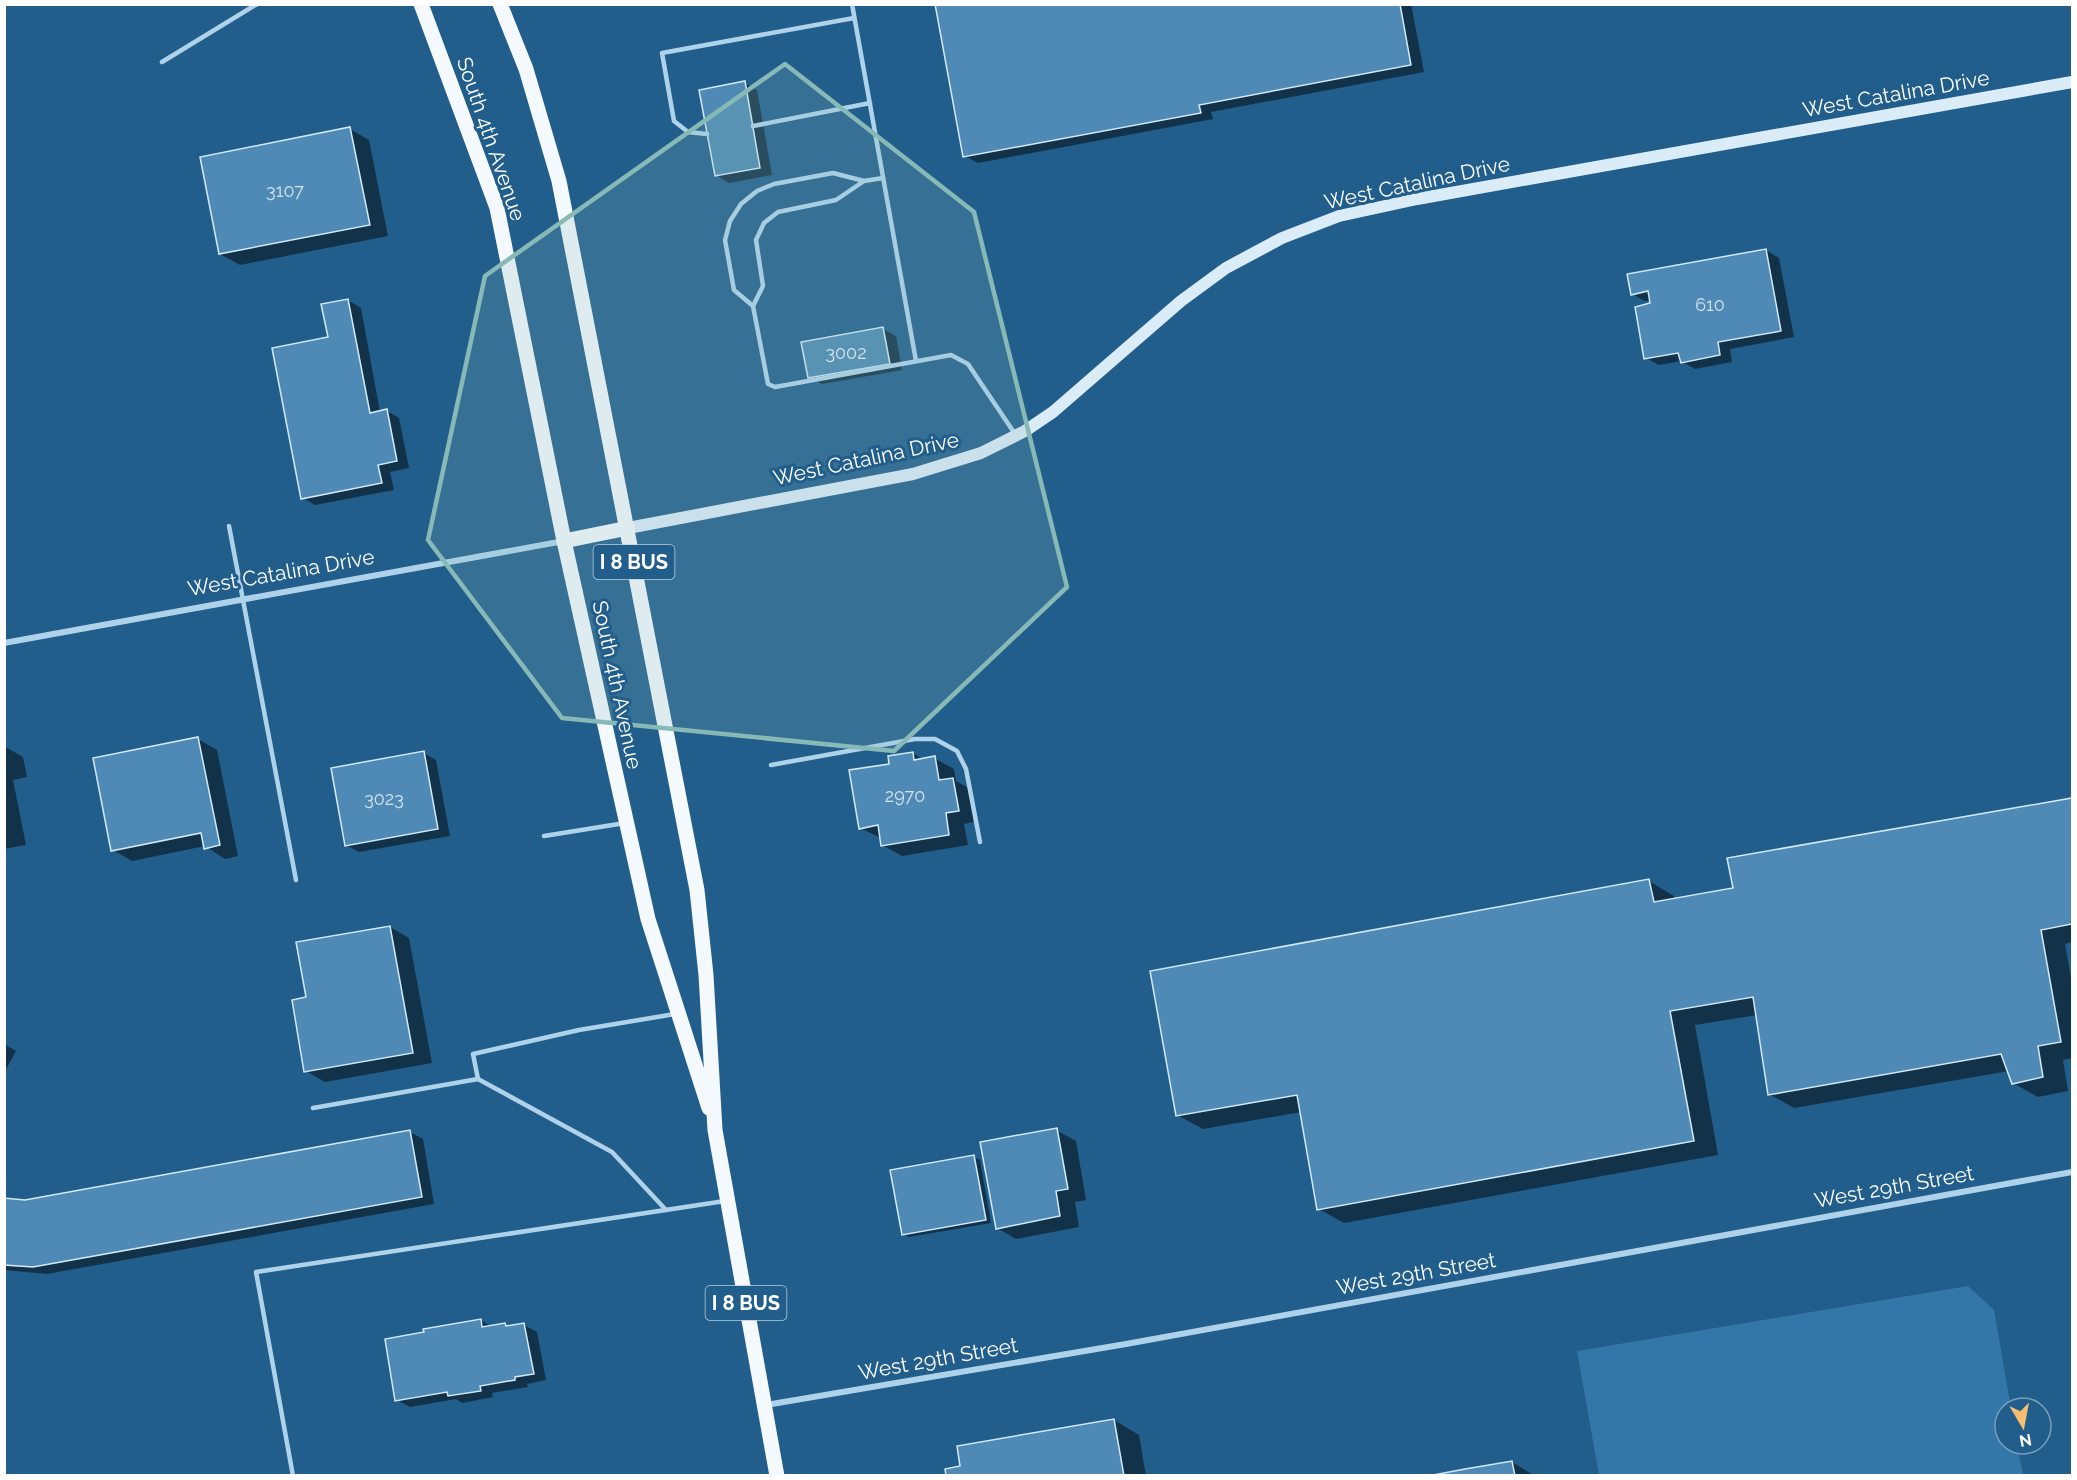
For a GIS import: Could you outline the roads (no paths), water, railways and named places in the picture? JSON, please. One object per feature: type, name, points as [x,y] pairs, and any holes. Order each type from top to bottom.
[{"type":"main road","name":"South 4th Avenue","points":[[421,4],[497,208],[564,541],[648,919],[715,1130]]},
{"type":"main road","name":"South 4th Avenue","points":[[500,4],[526,69],[559,181],[697,890],[706,975],[715,1130],[777,1476]]},
{"type":"main road","points":[[564,541],[628,528]]},
{"type":"street","name":"West Catalina Drive","points":[[628,528],[913,474],[981,453],[1053,412],[1181,301],[1226,268],[1282,237],[1339,216],[1427,197],[2073,82]]},
{"type":"street","name":"West Catalina Drive","points":[[4,643],[564,541]]},
{"type":"street","name":"West 29th Street","points":[[765,1405],[1126,1344],[2072,1174]]},
{"type":"lane","points":[[162,62],[257,4]]},
{"type":"lane","points":[[852,4],[916,361]]},
{"type":"lane","points":[[707,134],[688,132],[674,121],[662,53],[854,18]]},
{"type":"lane","points":[[753,126],[870,103]]},
{"type":"lane","points":[[753,306],[734,290],[725,240],[730,221],[741,204],[757,191],[774,184],[833,173],[864,181],[883,178]]},
{"type":"lane","points":[[864,181],[836,200],[778,212],[764,223],[756,240],[763,286],[753,306],[768,384],[775,387],[951,355],[968,363],[1016,435]]},
{"type":"lane","points":[[229,526],[296,880]]},
{"type":"lane","points":[[771,765],[915,739],[935,739],[957,751],[966,769],[980,842]]},
{"type":"lane","points":[[544,836],[626,823]]},
{"type":"lane","points":[[478,1079],[473,1054],[579,1030],[678,1013]]},
{"type":"lane","points":[[313,1108],[478,1079],[612,1152],[666,1210]]},
{"type":"lane","points":[[293,1476],[256,1272],[727,1201]]}]
